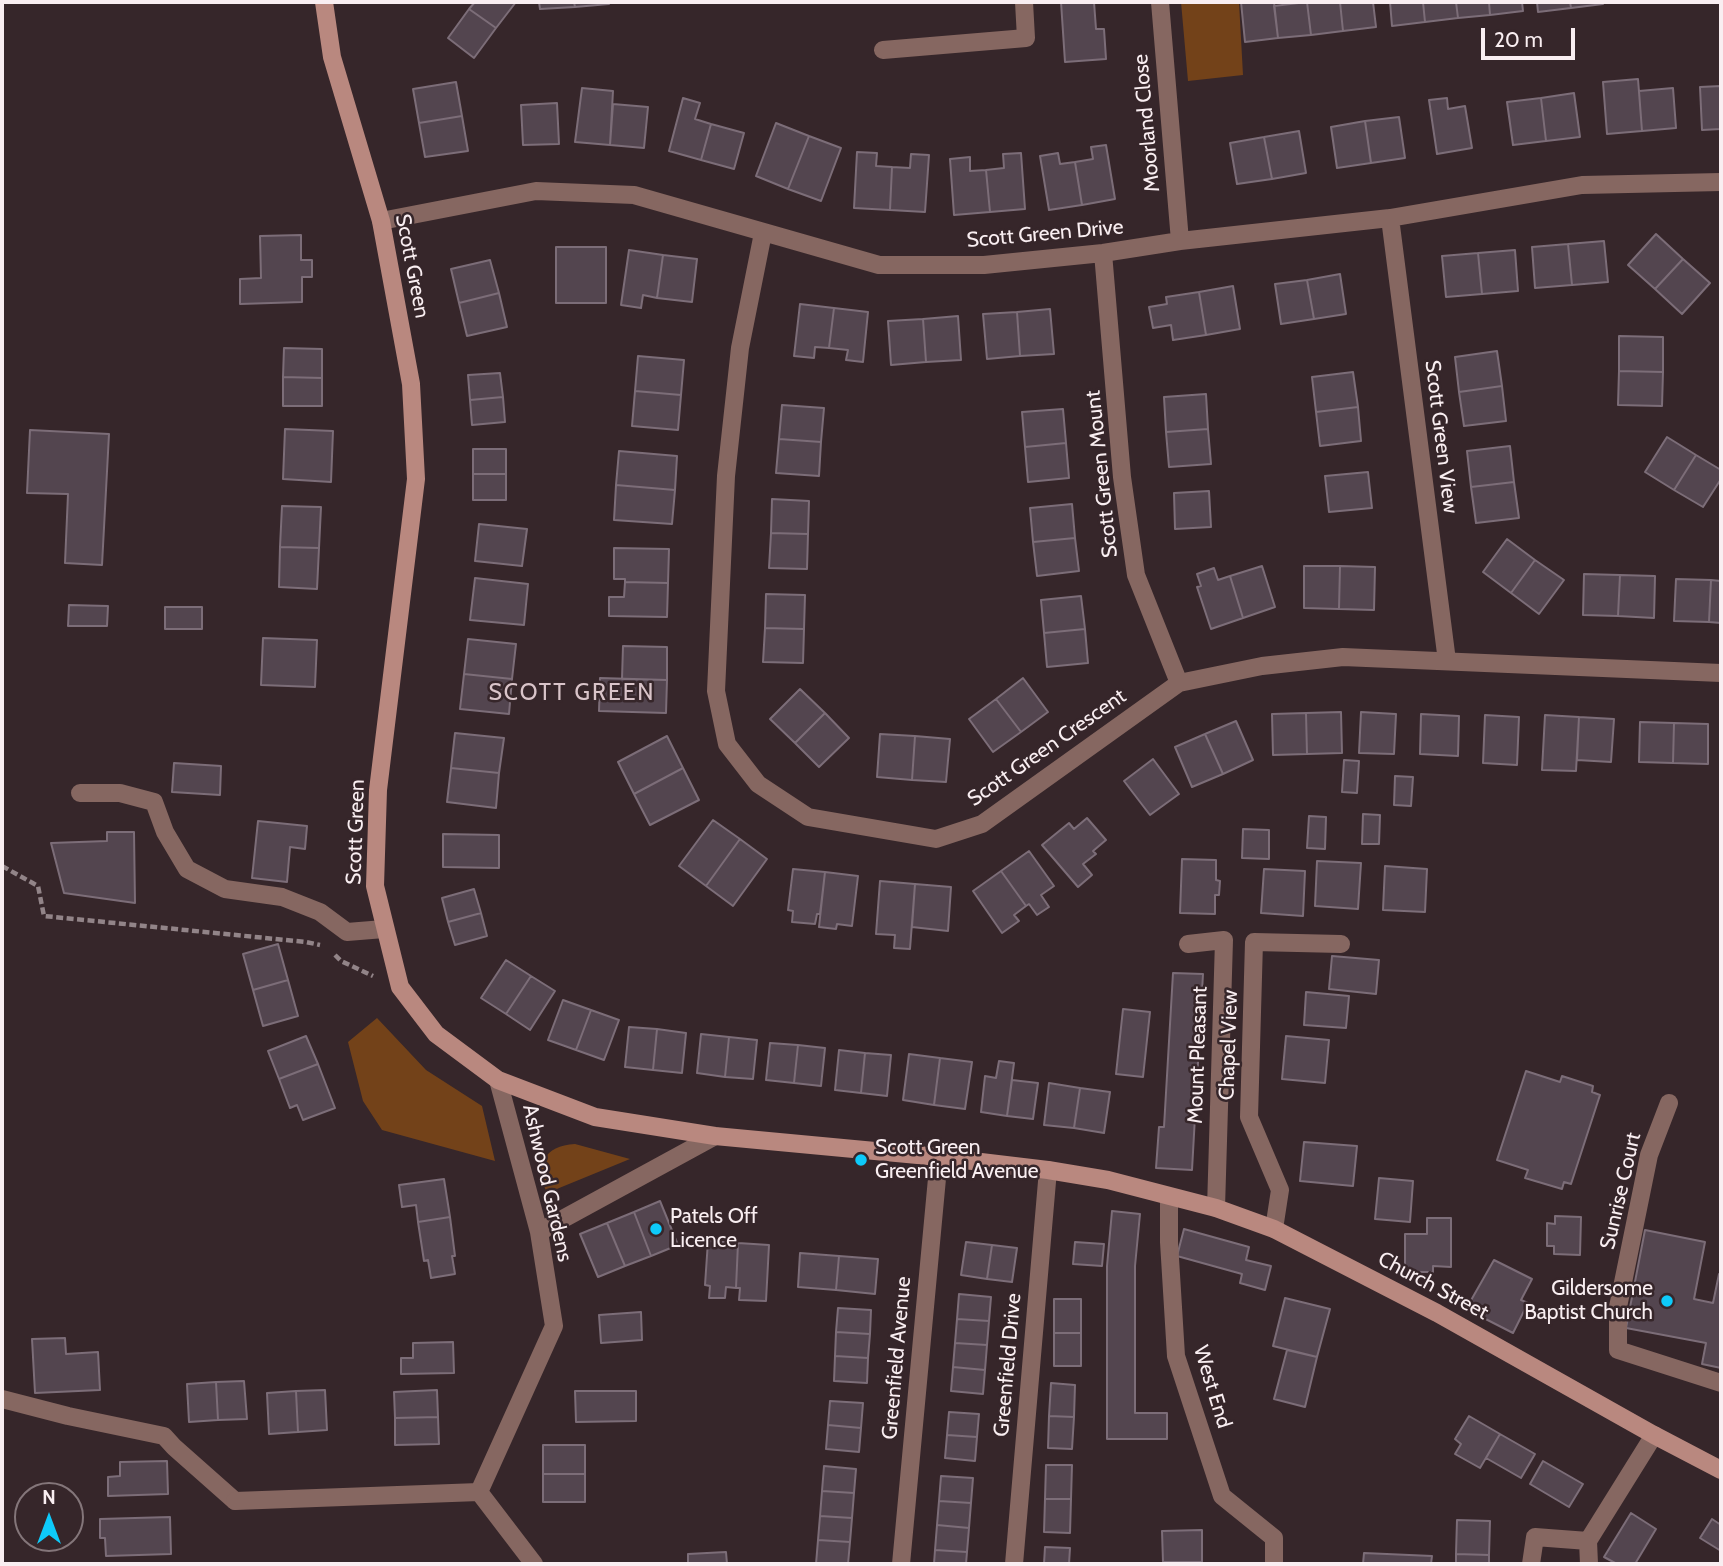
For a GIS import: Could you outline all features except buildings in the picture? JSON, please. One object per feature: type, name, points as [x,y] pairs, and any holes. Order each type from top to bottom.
[{"type":"main road","name":"Scott Green","points":[[324,2],[332,57],[381,221],[411,384],[415,480],[378,790],[375,886],[400,987],[436,1034],[498,1080],[595,1117],[715,1136],[939,1157],[1108,1180]]},
{"type":"main road","name":"Church Street","points":[[1108,1180],[1216,1208],[1275,1229],[1437,1313],[1721,1470]]},
{"type":"street","points":[[883,50],[1026,38],[1024,2]]},
{"type":"street","name":"Moorland Close","points":[[1160,2],[1180,242]]},
{"type":"street","name":"Scott Green Drive","points":[[381,221],[536,191],[634,195],[879,265],[984,265],[1390,218],[1582,185],[1721,182]]},
{"type":"street","name":"Scott Green View","points":[[1390,218],[1447,661]]},
{"type":"street","name":"Scott Green Crescent","points":[[763,233],[740,348],[728,463],[716,691],[727,744],[758,783],[808,817],[936,839],[982,824],[1179,683],[1262,666],[1343,657],[1721,673]]},
{"type":"street","name":"Scott Green Mount","points":[[1103,253],[1122,477],[1136,575],[1179,683]]},
{"type":"street","points":[[80,793],[120,793],[154,802],[165,832],[187,869],[225,889],[282,897],[320,912],[347,932],[384,929]]},
{"type":"street","name":"Mount Pleasant","points":[[1188,944],[1224,940],[1216,1208]]},
{"type":"street","name":"Chapel View","points":[[1275,1229],[1280,1190],[1249,1117],[1254,942],[1341,944]]},
{"type":"street","name":"Ashwood Gardens","points":[[480,1492],[554,1326],[539,1232],[498,1080]]},
{"type":"street","name":"Sunrise Court","points":[[1669,1103],[1649,1155],[1618,1307],[1618,1350],[1721,1383]]},
{"type":"street","points":[[539,1232],[715,1136]]},
{"type":"street","name":"Greenfield Avenue","points":[[901,1564],[939,1157]]},
{"type":"street","name":"Greenfield Drive","points":[[1014,1564],[1048,1170]]},
{"type":"street","name":"West End","points":[[1169,1197],[1176,1356],[1222,1496],[1273,1538],[1274,1564]]},
{"type":"street","points":[[2,1399],[164,1436],[235,1501],[480,1492],[534,1564]]},
{"type":"street","points":[[1589,1564],[1588,1541],[1654,1435]]},
{"type":"street","points":[[1531,1564],[1535,1537],[1588,1541]]},
{"type":"path","points":[[2,866],[38,886],[44,916],[306,942],[328,947],[341,961],[400,987]]},
{"type":"shaded area","points":[[1181,2],[1239,2],[1243,75],[1188,81]]},
{"type":"shaded area","points":[[377,1018],[426,1070],[482,1106],[495,1161],[382,1130],[363,1101],[348,1042]]},
{"type":"shaded area","points":[[575,1144],[630,1159],[547,1193],[542,1174],[544,1159],[556,1149]]},
{"type":"place","name":"Scott Green Greenfield Avenue","points":[[861,1160]]},
{"type":"place","name":"Patels Off Licence","points":[[656,1229]]},
{"type":"place","name":"Gildersome Baptist Church","points":[[1667,1301]]},
{"type":"district","name":"SCOTT GREEN","points":[[572,693]]}]
